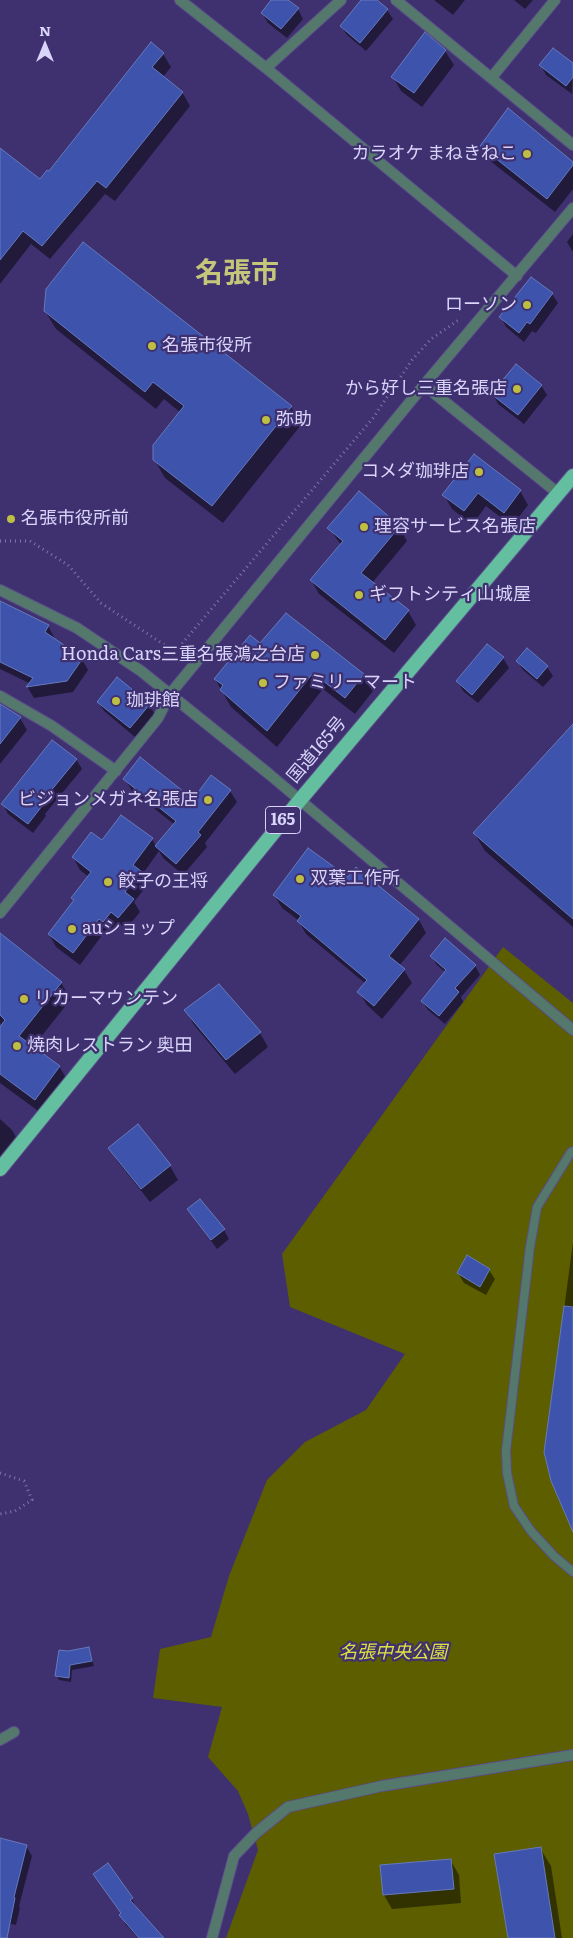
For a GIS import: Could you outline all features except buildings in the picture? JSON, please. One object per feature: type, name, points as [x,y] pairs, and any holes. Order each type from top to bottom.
[{"type":"highway","name":"国道165号","points":[[0,1169],[300,800],[573,476]]},
{"type":"street","points":[[180,0],[266,68],[517,276]]},
{"type":"street","points":[[266,68],[341,0]]},
{"type":"street","points":[[396,0],[573,145]]},
{"type":"street","points":[[492,77],[555,0]]},
{"type":"street","points":[[0,913],[158,718],[170,694],[424,385],[573,208]]},
{"type":"street","points":[[424,385],[559,494]]},
{"type":"street","points":[[0,590],[77,628],[141,671],[300,800],[573,1030]]},
{"type":"street","points":[[0,696],[52,726],[116,771]]},
{"type":"street","points":[[0,1740],[14,1732]]},
{"type":"street","points":[[212,1938],[234,1856],[256,1833],[288,1807],[382,1786],[573,1755]]},
{"type":"lane","points":[[573,1151],[537,1207],[529,1256],[506,1451],[507,1473],[514,1506],[531,1530],[554,1556],[573,1572]]},
{"type":"path","points":[[0,541],[30,541],[68,566],[101,604],[175,652],[373,418],[412,360],[431,339],[468,314]]},
{"type":"path","points":[[0,1473],[24,1481],[32,1500],[15,1511],[0,1514]]},
{"type":"green space","name":"名張中央公園","points":[[503,947],[573,1003],[573,1938],[226,1938],[258,1850],[248,1814],[238,1791],[208,1757],[222,1707],[153,1698],[160,1649],[211,1637],[229,1576],[267,1480],[305,1442],[366,1410],[405,1354],[290,1307],[282,1254]]},
{"type":"place","name":"カラオケ まねきねこ","points":[[527,154]]},
{"type":"place","name":"ローソン","points":[[527,305]]},
{"type":"place","name":"名張市役所","points":[[152,346]]},
{"type":"place","name":"から好し三重名張店","points":[[517,389]]},
{"type":"place","name":"弥助","points":[[266,420]]},
{"type":"place","name":"コメダ珈琲店","points":[[479,472]]},
{"type":"place","name":"名張市役所前","points":[[11,519]]},
{"type":"place","name":"理容サービス名張店","points":[[364,527]]},
{"type":"place","name":"ギフトシティ山城屋","points":[[359,595]]},
{"type":"place","name":"Honda Cars三重名張鴻之台店","points":[[315,655]]},
{"type":"place","name":"ファミリーマート","points":[[263,683]]},
{"type":"place","name":"珈琲館","points":[[116,701]]},
{"type":"place","name":"ビジョンメガネ名張店","points":[[208,800]]},
{"type":"place","name":"双葉工作所","points":[[300,879]]},
{"type":"place","name":"餃子の王将","points":[[108,882]]},
{"type":"place","name":"auショップ","points":[[72,929]]},
{"type":"place","name":"リカーマウンテン","points":[[24,999]]},
{"type":"place","name":"焼肉レストラン 奥田","points":[[17,1046]]},
{"type":"district","name":"名張市","points":[[237,274]]}]
